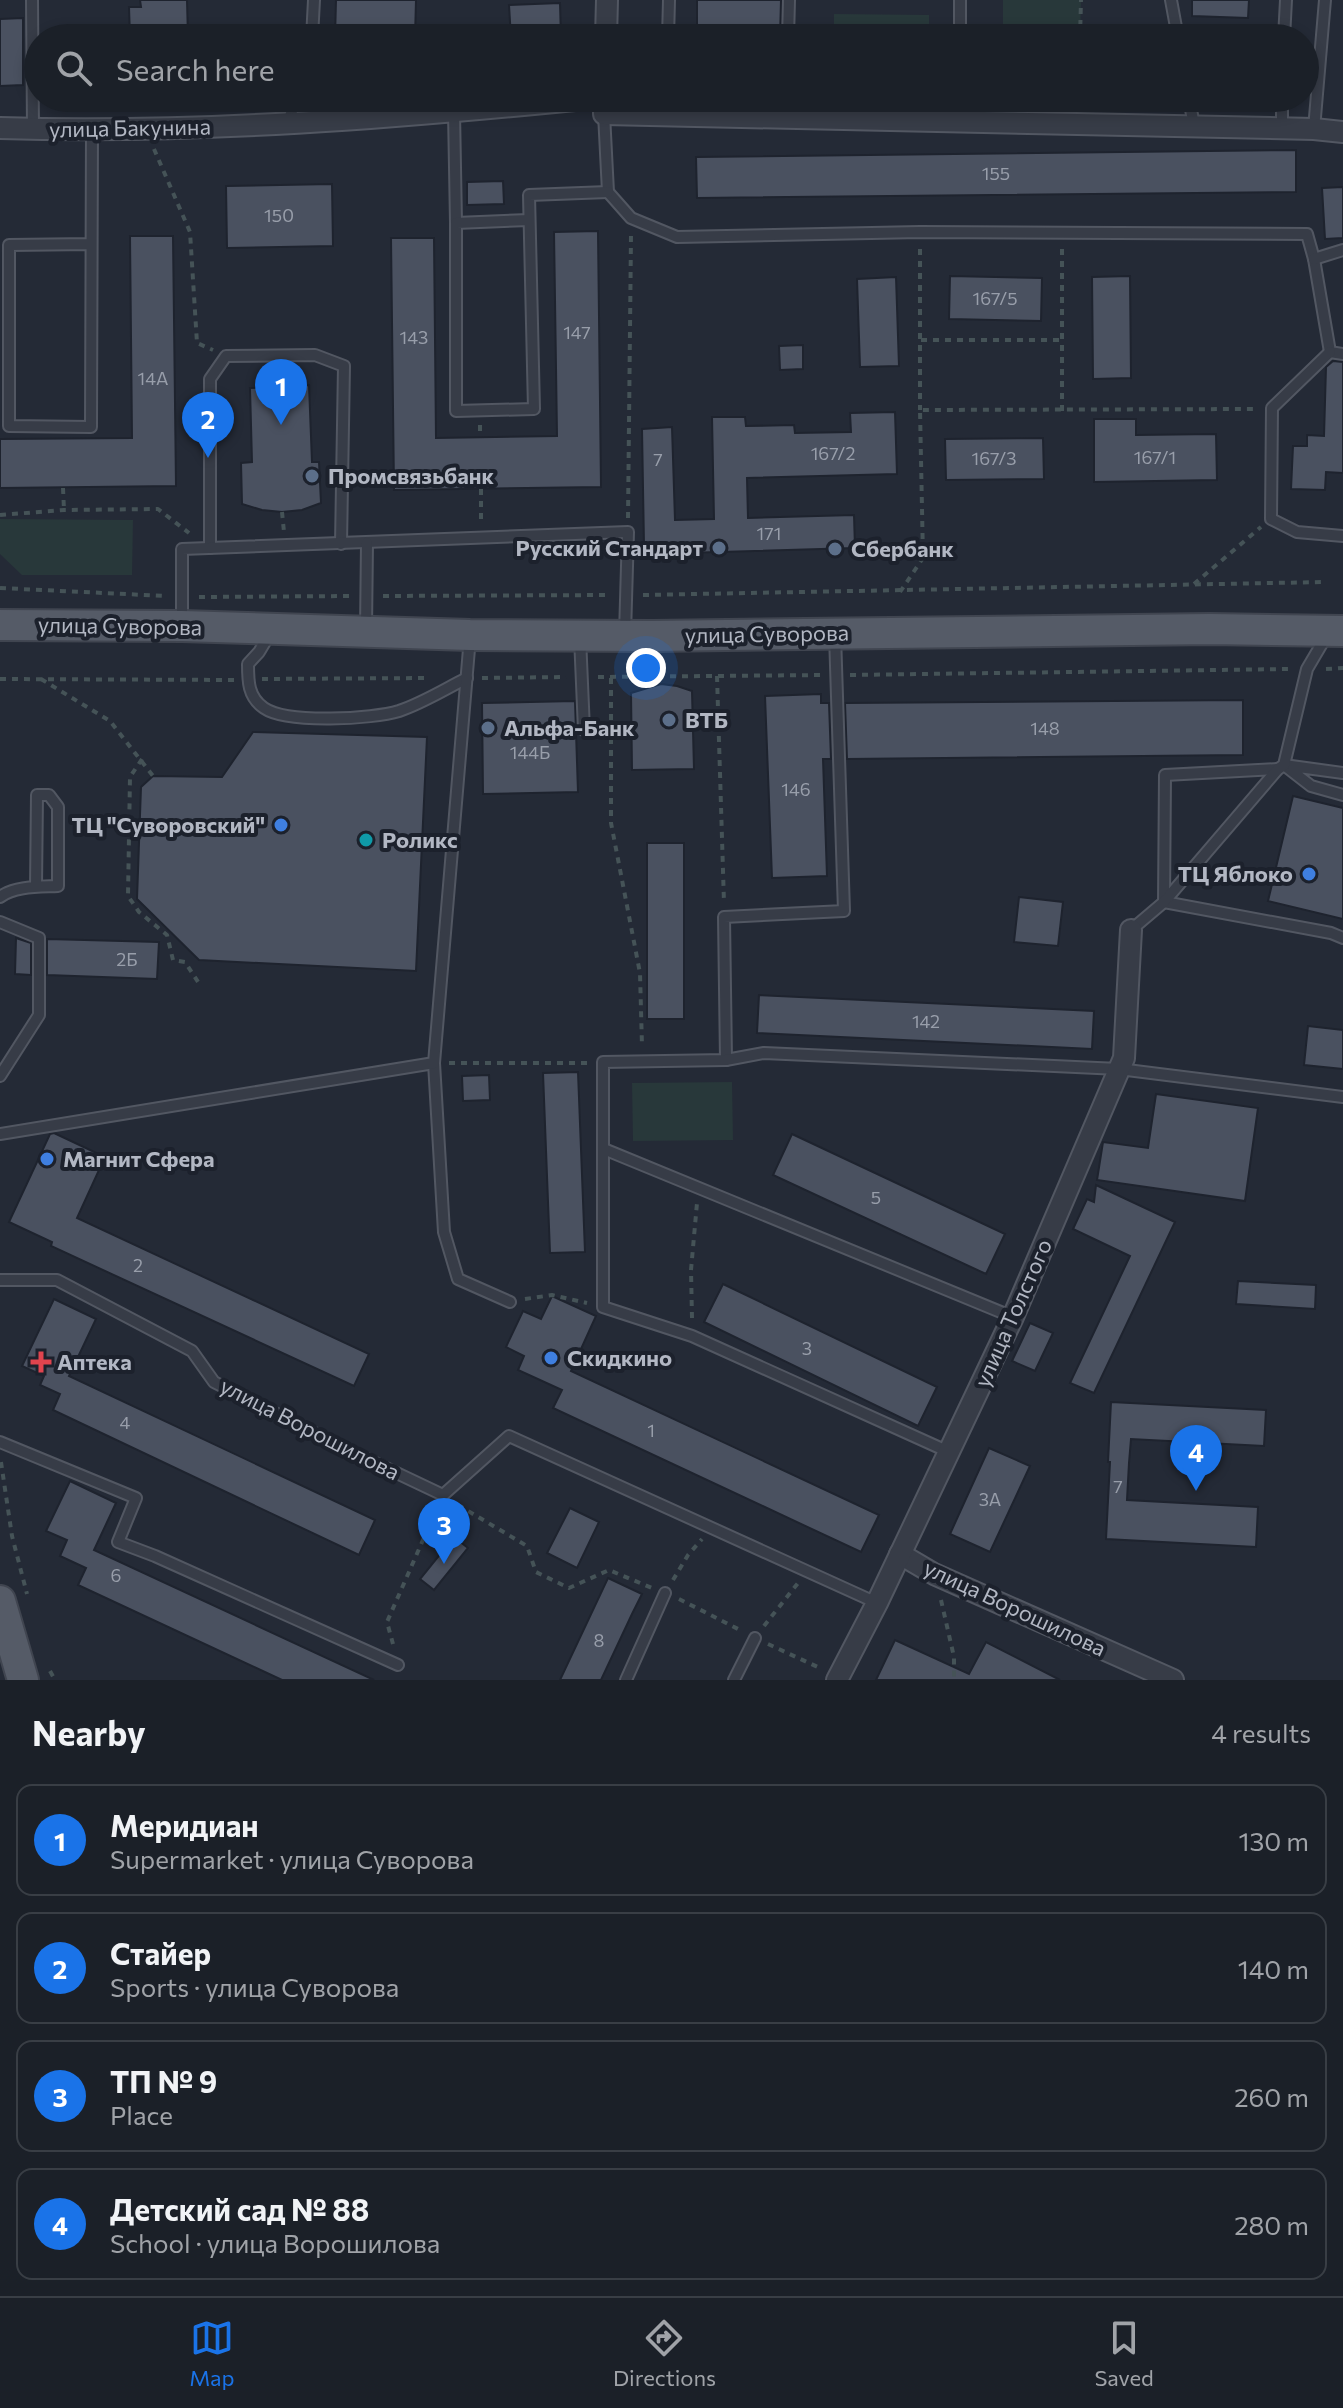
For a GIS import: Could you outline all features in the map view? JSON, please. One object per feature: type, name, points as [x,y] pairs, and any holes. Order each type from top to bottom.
[{"type":"main road","name":"улица Суворова","points":[[8,619],[182,612],[274,628],[470,635],[1336,630]]},
{"type":"main road","points":[[0,646],[8,619]]},
{"type":"main road","points":[[0,1601],[35,1672]]},
{"type":"street","points":[[606,24],[607,0]]},
{"type":"street","name":"улица Бакунина","points":[[0,128],[146,129],[287,124],[454,112]]},
{"type":"street","name":"улица Бакунина","points":[[771,112],[959,122],[1282,128],[1343,132]]},
{"type":"street","name":"улица Толстого","points":[[838,1678],[1013,1317],[1124,1058],[1131,930]]},
{"type":"street","name":"улица Ворошилова","points":[[900,1554],[934,1574],[1173,1680]]},
{"type":"lane","points":[[32,0],[32,24]]},
{"type":"lane","points":[[313,24],[314,0]]},
{"type":"lane","points":[[668,24],[669,0]]},
{"type":"lane","points":[[788,24],[789,0]]},
{"type":"lane","points":[[960,0],[960,24]]},
{"type":"lane","points":[[1171,0],[1175,24]]},
{"type":"lane","points":[[1285,24],[1286,0]]},
{"type":"lane","points":[[1319,70],[1325,0]]},
{"type":"lane","points":[[33,112],[33,129]]},
{"type":"lane","points":[[287,124],[292,112]]},
{"type":"lane","points":[[454,112],[456,411],[534,409],[529,195],[608,192]]},
{"type":"lane","points":[[602,112],[608,192],[631,218],[677,237],[920,232],[1307,234],[1330,352]]},
{"type":"lane","points":[[959,112],[959,122]]},
{"type":"lane","points":[[1192,112],[1194,126]]},
{"type":"lane","points":[[1282,112],[1282,128]]},
{"type":"lane","points":[[1314,129],[1315,112]]},
{"type":"lane","points":[[91,244],[9,245],[9,426],[91,427],[92,129]]},
{"type":"lane","points":[[456,223],[529,220]]},
{"type":"lane","points":[[1314,259],[1343,250]]},
{"type":"lane","points":[[1330,352],[1343,354]]},
{"type":"lane","points":[[1330,352],[1272,408],[1271,519],[1297,532],[1343,536]]},
{"type":"lane","points":[[210,548],[210,379],[226,356],[315,355],[344,366],[341,544]]},
{"type":"lane","points":[[182,612],[182,549],[628,532],[625,636]]},
{"type":"lane","points":[[366,631],[367,543]]},
{"type":"lane","points":[[274,628],[248,664],[248,685],[265,709],[290,718],[360,717],[399,711],[467,678]]},
{"type":"lane","points":[[1131,930],[1164,902],[1281,767],[1307,669],[1336,630]]},
{"type":"lane","points":[[726,1060],[724,917],[844,911],[835,633]]},
{"type":"lane","points":[[470,635],[434,1063],[444,1232],[458,1279],[510,1302]]},
{"type":"lane","points":[[580,635],[584,730]]},
{"type":"lane","points":[[1281,767],[1311,786],[1343,795]]},
{"type":"lane","points":[[1164,902],[1165,775],[1281,767],[1343,773]]},
{"type":"lane","points":[[0,897],[7,892],[58,886],[58,807],[49,795],[37,795],[36,887]]},
{"type":"lane","points":[[1164,902],[1331,933],[1343,938]]},
{"type":"lane","points":[[0,922],[39,938],[39,1015],[0,1076]]},
{"type":"lane","points":[[949,1452],[692,1336],[603,1307],[603,1062],[726,1060],[764,1053],[1119,1069],[1343,1097]]},
{"type":"lane","points":[[0,1134],[434,1063]]},
{"type":"lane","points":[[604,1149],[1013,1317]]},
{"type":"lane","name":"улица Ворошилова","points":[[0,1280],[57,1280],[192,1351],[214,1382],[443,1495]]},
{"type":"lane","points":[[443,1495],[509,1436],[877,1603]]},
{"type":"lane","points":[[0,1442],[136,1498],[118,1542],[398,1665]]},
{"type":"lane","points":[[626,1680],[665,1593]]},
{"type":"lane","points":[[734,1680],[755,1638]]},
{"type":"path","points":[[1080,24],[1081,0]]},
{"type":"path","points":[[146,129],[190,232],[197,343],[226,356]]},
{"type":"path","points":[[628,532],[631,218]]},
{"type":"path","points":[[900,592],[923,558],[920,232]]},
{"type":"path","points":[[1062,232],[1062,411]]},
{"type":"path","points":[[920,340],[1062,340]]},
{"type":"path","points":[[920,410],[1272,408]]},
{"type":"path","points":[[63,488],[64,510]]},
{"type":"path","points":[[481,489],[482,539]]},
{"type":"path","points":[[0,515],[64,510],[158,509],[210,548]]},
{"type":"path","points":[[1193,585],[1271,519]]},
{"type":"path","points":[[0,588],[182,612],[367,596],[900,592],[1324,582]]},
{"type":"path","points":[[915,674],[1343,668]]},
{"type":"path","points":[[717,676],[724,917]]},
{"type":"path","points":[[611,677],[611,823],[640,973],[642,1061]]},
{"type":"path","points":[[39,678],[110,721],[153,776]]},
{"type":"path","points":[[142,759],[130,777],[128,896],[139,912],[167,935],[173,960],[185,962],[200,985]]},
{"type":"path","points":[[434,1063],[603,1062]]},
{"type":"path","points":[[692,1336],[691,1270],[698,1188]]},
{"type":"path","points":[[510,1302],[552,1295],[603,1307]]},
{"type":"path","points":[[0,1451],[12,1536],[31,1608]]},
{"type":"path","points":[[398,1665],[387,1622],[443,1495],[527,1546],[536,1572],[569,1588],[609,1570],[665,1593],[838,1678]]},
{"type":"path","points":[[665,1593],[688,1555],[712,1528]]},
{"type":"path","points":[[755,1638],[807,1571]]},
{"type":"path","points":[[934,1574],[954,1657],[954,1680]]},
{"type":"path","points":[[35,1672],[55,1680]]},
{"type":"shaded area","points":[[1003,0],[1081,0],[1080,24],[1003,24]]},
{"type":"shaded area","points":[[834,14],[929,15],[929,24],[834,24]]},
{"type":"shaded area","points":[[0,519],[133,520],[132,575],[22,575],[0,554]]},
{"type":"shaded area","points":[[732,1082],[733,1140],[633,1141],[632,1083]]},
{"type":"building","points":[[140,0],[187,0],[188,24],[130,24],[129,7],[141,7]]},
{"type":"building","points":[[336,0],[416,0],[415,24],[335,24]]},
{"type":"building","points":[[697,0],[781,0],[780,24],[697,24]]},
{"type":"building","points":[[1192,0],[1249,0],[1248,18],[1192,16]]},
{"type":"building","points":[[560,3],[561,24],[510,24],[509,5]]},
{"type":"building","points":[[23,18],[23,85],[0,86],[0,19]]},
{"type":"building","points":[[1296,150],[1296,192],[697,198],[696,157]]},
{"type":"building","points":[[503,181],[504,204],[467,205],[467,182]]},
{"type":"building","points":[[332,184],[333,246],[227,248],[226,186]]},
{"type":"building","points":[[1343,187],[1343,238],[1325,239],[1322,188]]},
{"type":"building","points":[[598,231],[601,487],[394,490],[391,238],[434,238],[436,438],[557,436],[554,232]]},
{"type":"building","points":[[130,236],[173,236],[176,486],[0,488],[0,439],[132,438]]},
{"type":"building","points":[[950,276],[1042,278],[1041,321],[949,319]]},
{"type":"building","points":[[1130,276],[1131,378],[1093,379],[1092,277]]},
{"type":"building","points":[[896,277],[899,366],[860,367],[857,279]]},
{"type":"building","points":[[803,345],[803,369],[780,370],[779,346]]},
{"type":"building","points":[[1333,361],[1343,362],[1343,473],[1326,472],[1325,490],[1291,489],[1293,446],[1307,446],[1307,435],[1324,436],[1326,367]]},
{"type":"building","points":[[309,385],[312,462],[319,462],[321,503],[302,510],[282,512],[242,504],[241,463],[252,462],[250,388]]},
{"type":"building","points":[[895,412],[897,474],[747,478],[748,518],[854,515],[855,548],[684,553],[684,544],[644,546],[642,429],[672,427],[675,520],[714,519],[712,417],[745,417],[746,426],[794,425],[795,433],[851,432],[850,413]]},
{"type":"building","points":[[1094,419],[1136,419],[1136,435],[1216,434],[1217,480],[1094,482]]},
{"type":"building","points":[[1043,438],[1044,479],[946,480],[945,439]]},
{"type":"building","points":[[661,684],[692,691],[694,769],[632,770],[631,693]]},
{"type":"building","points":[[821,694],[821,703],[829,703],[831,759],[823,759],[827,876],[772,878],[765,696]]},
{"type":"building","points":[[1243,700],[1243,755],[847,759],[845,703]]},
{"type":"building","points":[[575,701],[578,792],[483,794],[482,703]]},
{"type":"building","points":[[253,732],[427,737],[416,971],[199,960],[137,899],[141,787],[153,776],[222,777]]},
{"type":"building","name":"ТЦ Яблоко","points":[[1293,796],[1343,808],[1343,919],[1268,901]]},
{"type":"building","points":[[647,843],[684,843],[684,1019],[647,1019]]},
{"type":"building","points":[[1019,897],[1063,902],[1058,946],[1014,942]]},
{"type":"building","points":[[16,938],[31,943],[31,975],[15,974]]},
{"type":"building","points":[[47,939],[159,942],[157,979],[47,975]]},
{"type":"building","points":[[759,995],[1094,1011],[1092,1049],[757,1033]]},
{"type":"building","points":[[1308,1026],[1343,1030],[1343,1069],[1304,1065]]},
{"type":"building","points":[[578,1072],[585,1252],[550,1253],[543,1073]]},
{"type":"building","points":[[489,1075],[490,1100],[463,1101],[462,1076]]},
{"type":"building","points":[[1156,1094],[1258,1108],[1245,1201],[1097,1180],[1103,1142],[1148,1148]]},
{"type":"building","points":[[54,1133],[105,1157],[77,1218],[369,1354],[354,1386],[51,1246],[52,1242],[9,1222],[50,1134]]},
{"type":"building","points":[[792,1134],[1005,1234],[986,1274],[773,1175]]},
{"type":"building","points":[[1096,1185],[1175,1222],[1094,1393],[1070,1383],[1130,1256],[1073,1229],[1087,1199],[1094,1202]]},
{"type":"building","points":[[1238,1281],[1316,1285],[1315,1309],[1236,1304]]},
{"type":"building","points":[[723,1284],[937,1387],[918,1426],[704,1322]]},
{"type":"building","points":[[552,1296],[596,1316],[571,1371],[879,1515],[861,1552],[553,1408],[562,1390],[518,1370],[524,1356],[506,1347],[523,1311],[541,1319]]},
{"type":"building","points":[[54,1299],[96,1319],[69,1376],[375,1520],[359,1555],[53,1410],[60,1394],[40,1385],[44,1376],[22,1366]]},
{"type":"building","points":[[1030,1323],[1053,1333],[1035,1371],[1012,1361]]},
{"type":"building","points":[[1111,1402],[1266,1410],[1264,1446],[1131,1439],[1129,1463],[1127,1500],[1258,1507],[1256,1547],[1106,1539]]},
{"type":"building","points":[[989,1448],[1030,1466],[990,1552],[950,1534]]},
{"type":"building","points":[[70,1481],[116,1503],[94,1550],[374,1680],[282,1680],[78,1585],[86,1568],[60,1556],[67,1540],[46,1531]]},
{"type":"building","points":[[570,1508],[599,1522],[577,1568],[547,1553]]},
{"type":"building","points":[[454,1537],[468,1548],[434,1590],[420,1579]]},
{"type":"building","points":[[608,1578],[642,1594],[601,1680],[560,1680]]},
{"type":"building","points":[[895,1640],[969,1674],[986,1642],[1060,1680],[876,1680]]},
{"type":"place","name":"Меридиан","points":[[281,425]]},
{"type":"place","name":"Стайер","points":[[208,458]]},
{"type":"place","name":"Промсвязьбанк","points":[[312,476]]},
{"type":"place","name":"Русский Стандарт","points":[[719,548]]},
{"type":"place","name":"Сбербанк","points":[[835,549]]},
{"type":"place","name":"ВТБ","points":[[669,720]]},
{"type":"place","name":"Альфа-Банк","points":[[488,728]]},
{"type":"place","name":"ТЦ \"Суворовский\"","points":[[281,825]]},
{"type":"place","name":"Роликс","points":[[366,840]]},
{"type":"place","name":"ТЦ Яблоко","points":[[1309,874]]},
{"type":"place","name":"Магнит Сфера","points":[[47,1159]]},
{"type":"place","name":"Скидкино","points":[[551,1358]]},
{"type":"place","name":"Аптека","points":[[41,1362]]},
{"type":"place","name":"Детский сад № 88","points":[[1196,1491]]},
{"type":"place","name":"ТП № 9","points":[[444,1564]]}]
